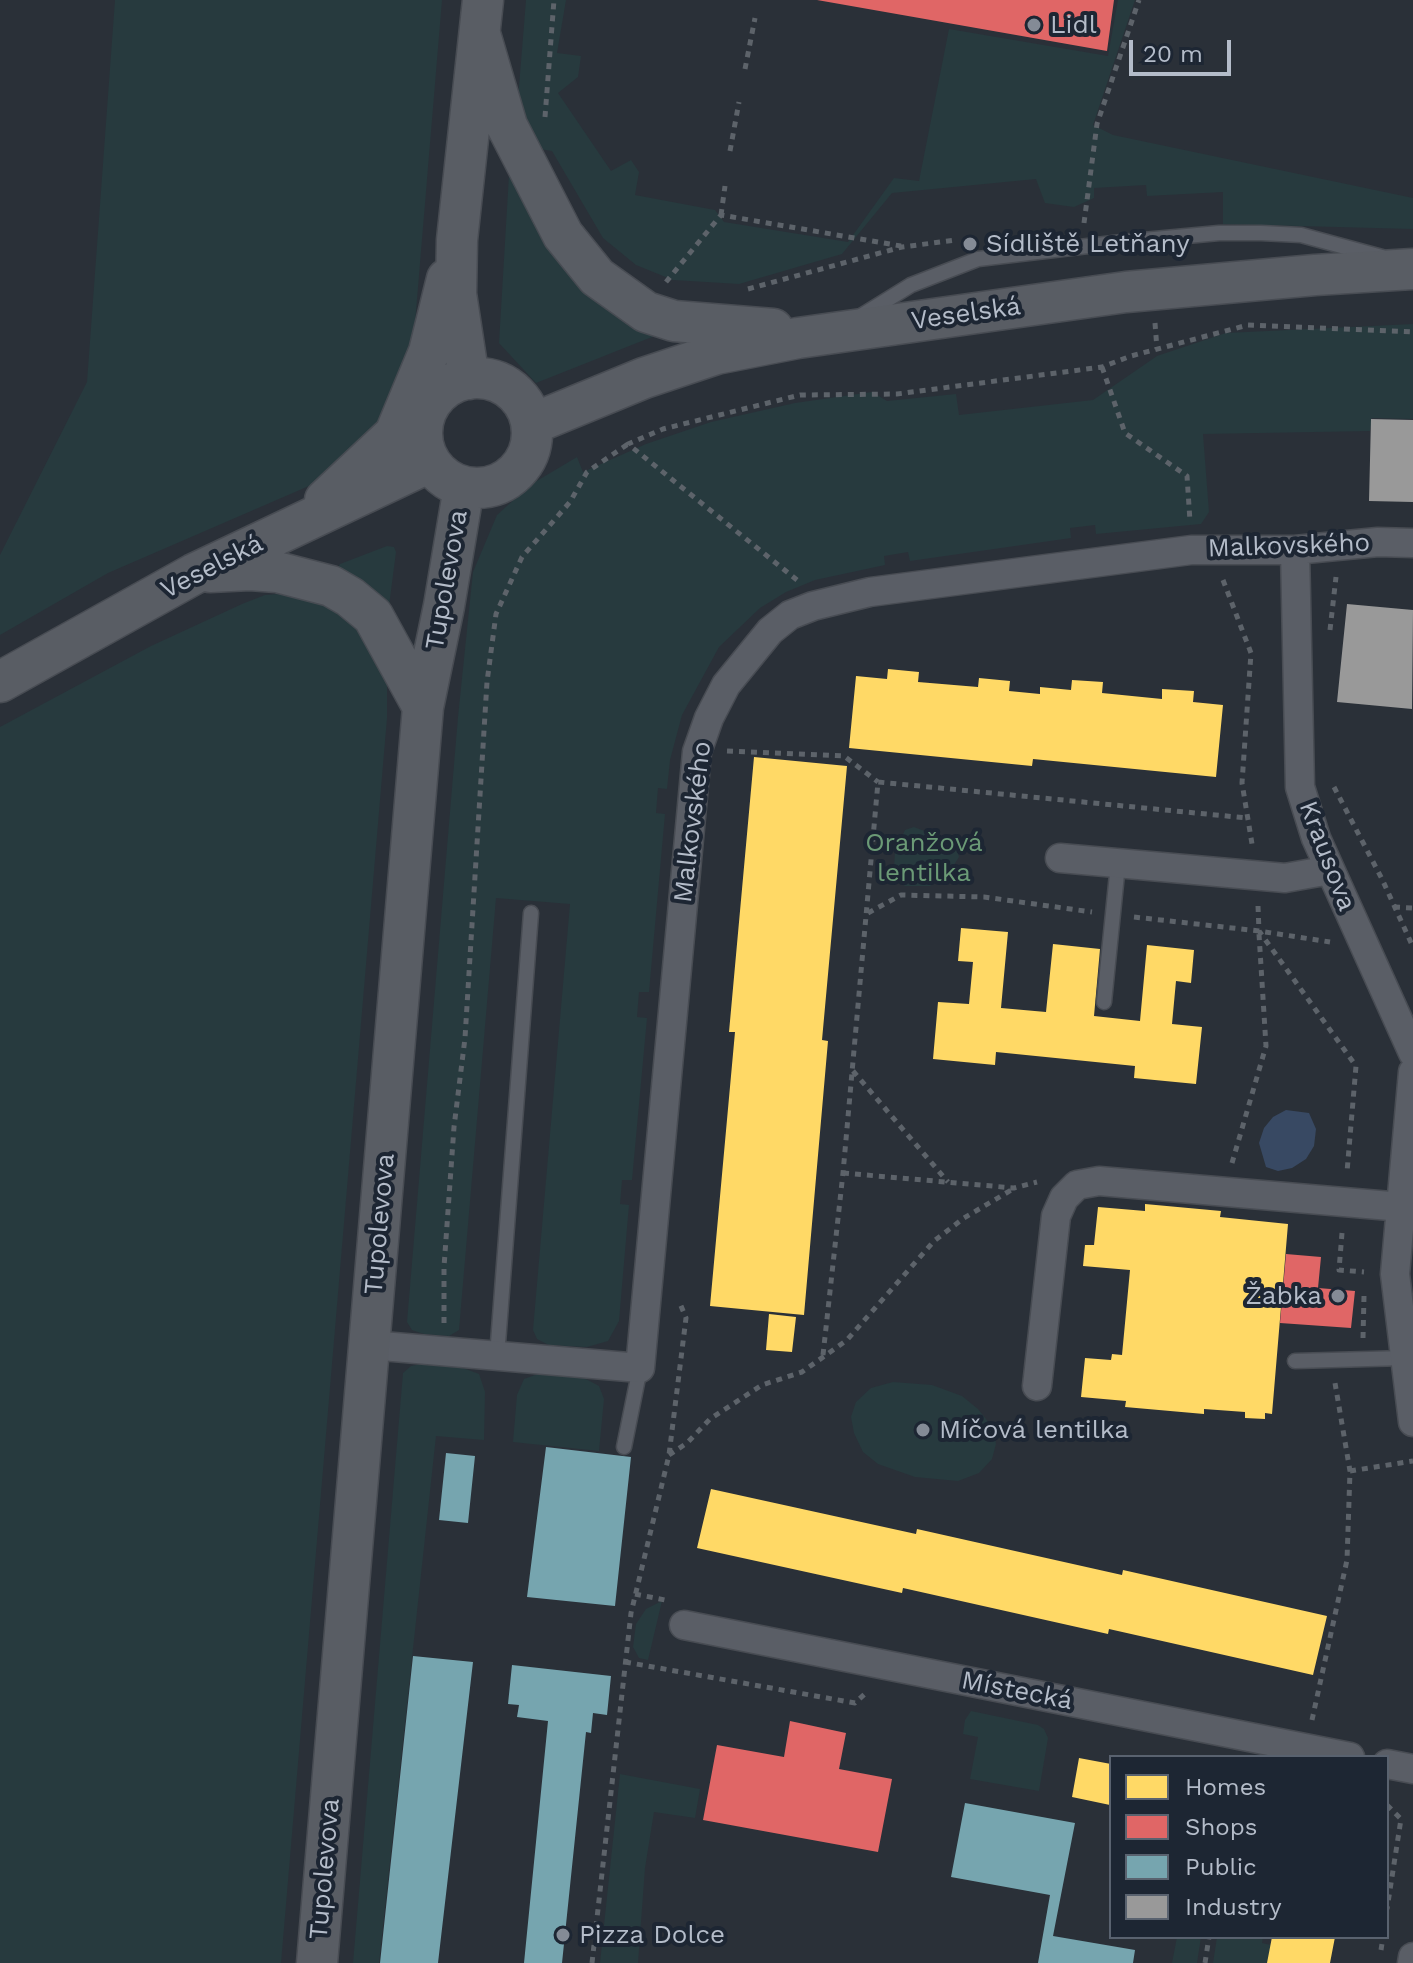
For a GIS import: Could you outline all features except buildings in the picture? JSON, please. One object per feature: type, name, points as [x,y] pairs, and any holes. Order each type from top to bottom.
[{"type":"main road","points":[[469,379],[456,294],[457,240],[482,17]]},
{"type":"main road","points":[[482,17],[507,126],[563,235],[597,277],[646,312],[674,321],[833,333]]},
{"type":"main road","points":[[299,524],[395,434],[429,352],[457,240]]},
{"type":"main road","name":"Veselská","points":[[532,424],[644,378],[716,354],[833,333],[1126,292],[1413,267]]},
{"type":"main road","points":[[469,379],[491,379],[510,389],[524,404],[532,424],[528,456],[515,474],[497,485],[475,489],[445,477],[430,462],[422,441],[428,409],[440,392],[469,379]]},
{"type":"main road","name":"Veselská","points":[[0,682],[194,574],[430,462]]},
{"type":"main road","name":"Tupolevova","points":[[317,1963],[423,707],[464,487]]},
{"type":"main road","points":[[194,574],[222,570],[277,572],[331,586],[373,616],[423,707]]},
{"type":"street","name":"Malkovského","points":[[640,1368],[697,752],[709,718],[726,685],[770,631],[790,615],[813,606],[870,592],[1191,550],[1295,550],[1378,542],[1413,543]]},
{"type":"street","name":"Krausova","points":[[1295,550],[1300,787],[1316,838],[1413,1053]]},
{"type":"street","points":[[1060,858],[1285,878],[1330,870]]},
{"type":"street","points":[[1413,1072],[1395,1274],[1413,1422]]},
{"type":"street","points":[[1037,1386],[1056,1216],[1064,1198],[1077,1185],[1099,1181],[1402,1207]]},
{"type":"street","points":[[370,1345],[640,1368]]},
{"type":"street","name":"Místecká","points":[[684,1625],[1340,1755]]},
{"type":"street","points":[[1389,1764],[1413,1769]]},
{"type":"lane","points":[[833,333],[911,285],[978,259],[1108,243],[1219,233],[1301,235],[1413,267]]},
{"type":"lane","points":[[1104,1002],[1118,864]]},
{"type":"lane","points":[[497,1356],[531,913]]},
{"type":"lane","points":[[1295,1361],[1405,1358]]},
{"type":"lane","points":[[624,1447],[640,1368]]},
{"type":"path","points":[[545,120],[554,0]]},
{"type":"path","points":[[1084,224],[1097,124],[1139,0]]},
{"type":"path","points":[[745,69],[755,18]]},
{"type":"path","points":[[730,151],[739,102]]},
{"type":"path","points":[[670,289],[662,286],[721,215],[725,186]]},
{"type":"path","points":[[721,215],[902,247]]},
{"type":"path","points":[[1069,226],[1096,223]]},
{"type":"path","points":[[746,289],[902,247],[963,239]]},
{"type":"path","points":[[446,1351],[443,1314],[445,1252],[468,995],[487,682],[496,614],[522,557],[570,502],[587,472],[628,444],[663,429],[800,395],[897,394],[1102,367],[1131,356],[1248,325],[1413,332]]},
{"type":"path","points":[[1102,367],[1125,433],[1187,476],[1191,550]]},
{"type":"path","points":[[628,444],[803,585],[813,606]]},
{"type":"path","points":[[1330,632],[1337,569]]},
{"type":"path","points":[[712,750],[844,756],[878,782],[1247,818]]},
{"type":"path","points":[[823,1355],[878,782]]},
{"type":"path","points":[[1333,784],[1413,947]]},
{"type":"path","points":[[1394,907],[1413,908]]},
{"type":"path","points":[[1228,1176],[1266,1046],[1259,931]]},
{"type":"path","points":[[852,1070],[949,1182]]},
{"type":"path","points":[[669,1455],[687,1443],[710,1419],[762,1385],[802,1372],[847,1340],[934,1241],[964,1218],[1014,1188]]},
{"type":"path","points":[[1299,1721],[1312,1723],[1347,1560],[1350,1471],[1330,1342],[1363,1339],[1365,1272]]},
{"type":"path","points":[[1350,1471],[1413,1461]]},
{"type":"path","points":[[635,1594],[666,1600]]},
{"type":"path","points":[[1389,1807],[1401,1819],[1389,1896]]},
{"type":"path","points":[[1205,1963],[1209,1939]]},
{"type":"green space","points":[[115,0],[442,0],[412,359],[397,401],[332,476],[108,573],[0,635],[0,555],[87,382]]},
{"type":"green space","points":[[526,0],[566,0],[557,53],[581,56],[578,77],[558,93],[611,171],[631,160],[639,172],[635,195],[715,210],[724,222],[848,242],[894,178],[919,181],[949,29],[1108,56],[1118,0],[1135,0],[1093,125],[1113,135],[1413,198],[1413,229],[1223,224],[1223,192],[1147,196],[1146,185],[1094,188],[1094,198],[1074,207],[1045,203],[1036,179],[892,193],[842,254],[739,284],[673,280],[636,265],[603,238],[552,151],[534,148],[518,99]]},
{"type":"green space","points":[[509,175],[558,251],[657,335],[536,383],[499,343]]},
{"type":"green space","points":[[1413,324],[1413,419],[1372,418],[1370,431],[1203,434],[1209,512],[1201,524],[1096,534],[1095,525],[1070,528],[1071,538],[910,561],[908,552],[884,556],[885,565],[815,580],[786,592],[760,608],[719,647],[682,715],[670,760],[667,789],[658,788],[656,813],[665,814],[649,992],[639,992],[637,1017],[647,1018],[632,1180],[622,1180],[620,1204],[629,1205],[619,1321],[608,1341],[587,1347],[549,1345],[537,1339],[533,1330],[570,904],[496,898],[459,1330],[449,1336],[412,1330],[407,1322],[473,572],[497,515],[530,485],[577,457],[583,472],[646,444],[711,422],[795,403],[872,392],[887,401],[956,394],[959,415],[1093,400],[1157,356],[1226,333]]},
{"type":"green space","points":[[387,546],[394,547],[396,552],[389,606],[337,569],[340,564]]},
{"type":"green space","points":[[293,593],[349,614],[387,673],[387,718],[281,1963],[0,1963],[0,727],[151,646],[242,604],[265,595]]},
{"type":"green space","name":"Oranžová lentilka","points":[[914,827],[945,839],[957,849],[959,857],[947,876],[930,886],[905,886],[897,880],[894,869],[895,851],[905,830]]},
{"type":"green space","points":[[411,1366],[463,1368],[479,1374],[485,1392],[484,1440],[436,1436],[379,1963],[353,1963],[403,1373]]},
{"type":"green space","points":[[538,1374],[584,1378],[599,1386],[604,1399],[599,1451],[513,1442],[517,1395],[524,1379]]},
{"type":"green space","name":"Míčová lentilka","points":[[893,1382],[932,1385],[962,1396],[978,1409],[993,1428],[996,1444],[992,1459],[979,1473],[958,1481],[915,1477],[878,1464],[863,1452],[851,1417],[856,1402],[871,1388]]},
{"type":"green space","points":[[662,1601],[648,1660],[639,1658],[633,1647],[636,1624],[646,1609]]},
{"type":"green space","points":[[971,1711],[1038,1725],[1044,1729],[1048,1738],[1039,1791],[970,1779],[978,1737],[963,1734],[965,1720]]},
{"type":"green space","points":[[620,1774],[700,1789],[695,1818],[654,1812],[645,1868],[638,1963],[600,1963]]},
{"type":"green space","points":[[1177,1939],[1201,1939],[1197,1963],[1172,1963]]},
{"type":"green space","points":[[1217,1939],[1263,1939],[1262,1943],[1271,1945],[1268,1963],[1213,1963]]},
{"type":"water","points":[[1286,1110],[1309,1113],[1316,1129],[1314,1146],[1306,1159],[1292,1168],[1278,1171],[1266,1167],[1259,1143],[1264,1128],[1273,1117]]},
{"type":"place","name":"Lidl","points":[[1034,25]]},
{"type":"place","name":"Sídliště Letňany","points":[[970,244]]},
{"type":"place","name":"Žabka","points":[[1338,1296]]},
{"type":"place","name":"Míčová lentilka","points":[[923,1430]]},
{"type":"place","name":"Pizza Dolce","points":[[563,1935]]}]
